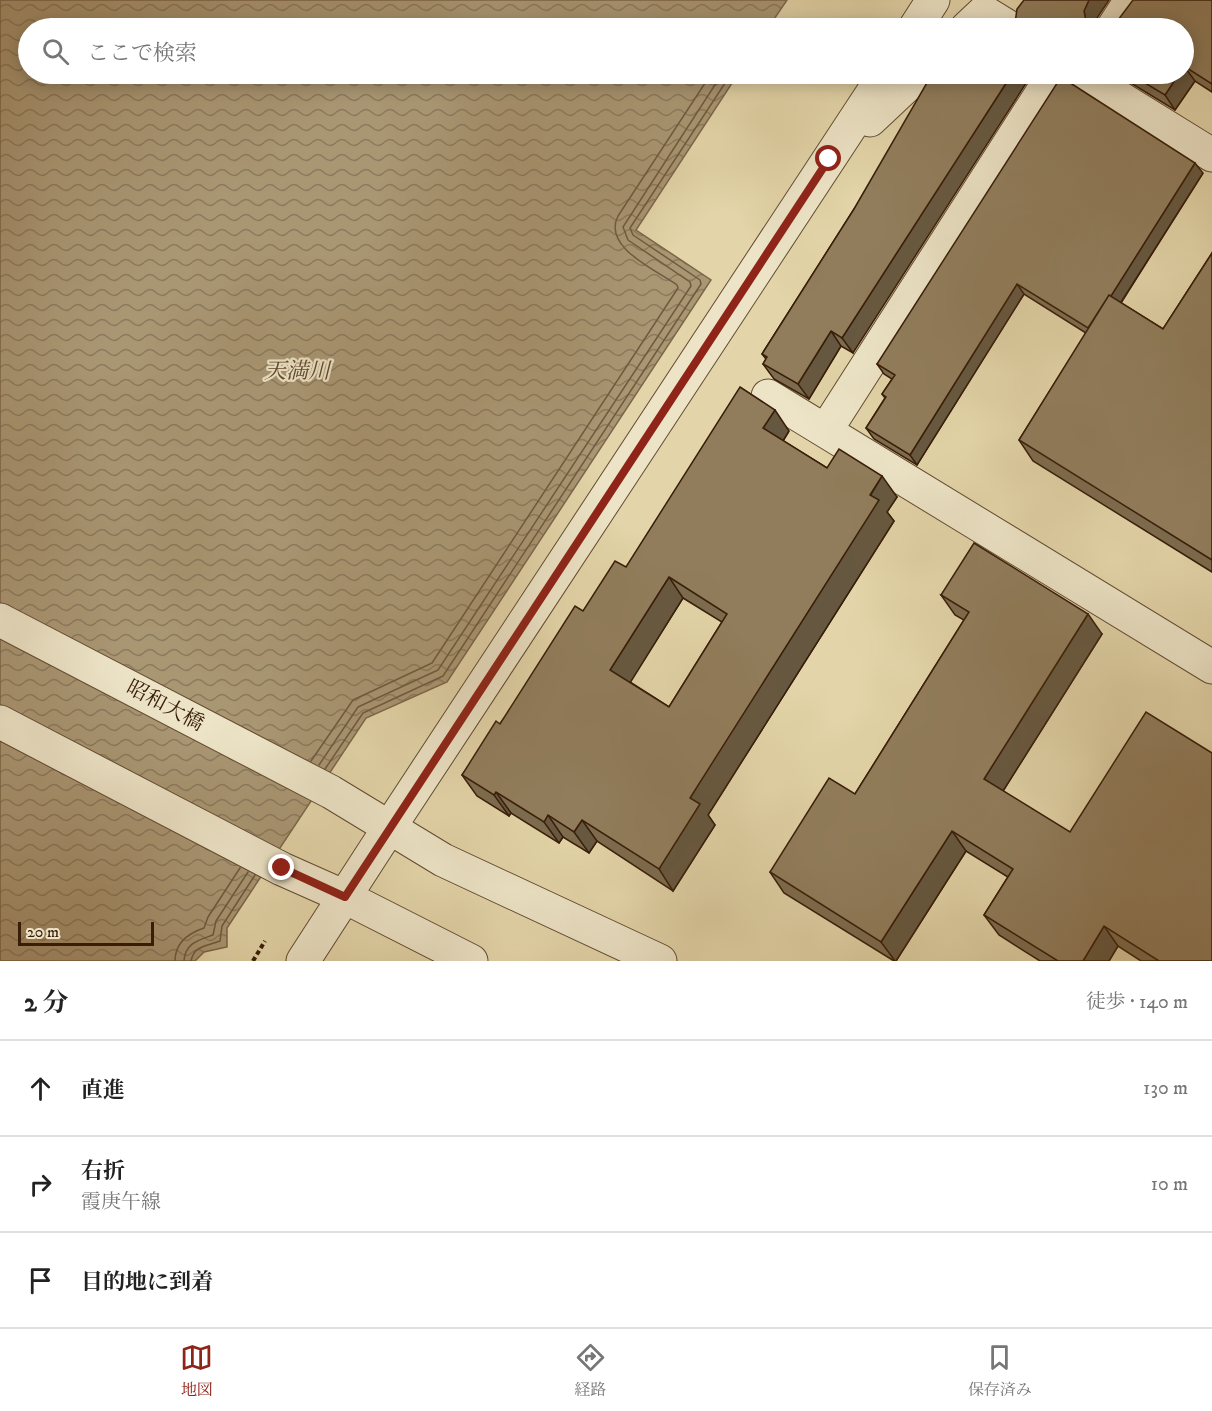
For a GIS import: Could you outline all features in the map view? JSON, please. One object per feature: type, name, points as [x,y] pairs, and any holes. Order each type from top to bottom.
[{"type":"street","points":[[921,18],[933,0]]},
{"type":"street","points":[[1119,18],[1131,0]]},
{"type":"street","points":[[978,18],[984,12],[994,18]]},
{"type":"street","points":[[303,961],[878,84]]},
{"type":"street","points":[[829,159],[908,84]]},
{"type":"street","points":[[826,430],[1068,84]]},
{"type":"street","points":[[1092,84],[1212,155]]},
{"type":"street","points":[[768,396],[1212,667]]},
{"type":"street","name":"昭和大橋","points":[[0,620],[331,792],[443,860],[660,961]]},
{"type":"street","points":[[0,722],[282,868],[471,961]]},
{"type":"path","points":[[253,961],[266,940]]},
{"type":"water","name":"天満川","points":[[0,0],[787,0],[775,18],[18,18],[18,84],[731,84],[636,230],[711,280],[447,682],[366,718],[227,928],[227,947],[204,952],[195,961],[0,961]]},
{"type":"building","points":[[1024,0],[1089,0],[1084,11],[1085,18],[1016,18],[1017,9]]},
{"type":"building","points":[[1133,0],[1212,0],[1212,84],[1194,72],[1194,18],[1120,18]]},
{"type":"building","points":[[926,84],[1006,84],[842,338],[831,331],[798,384],[763,364],[767,357],[762,354],[854,209]]},
{"type":"building","points":[[1057,84],[1072,84],[1195,163],[1111,296],[1109,295],[1088,328],[1017,284],[910,455],[866,428],[886,397],[882,394],[895,375],[877,364]]},
{"type":"building","points":[[1147,84],[1172,84],[1165,95]]},
{"type":"building","points":[[1212,253],[1212,560],[1019,440],[1109,295],[1163,329]]},
{"type":"building","points":[[740,387],[775,410],[763,428],[827,468],[839,449],[882,476],[870,495],[879,500],[690,798],[700,804],[659,869],[582,820],[574,832],[548,815],[544,822],[496,792],[494,795],[462,775],[496,721],[500,724],[575,606],[583,611],[615,561],[626,567]],"holes":[[[669,577],[727,614],[669,707],[610,670]]]},
{"type":"building","points":[[974,543],[1088,614],[984,779],[1070,832],[1146,712],[1212,753],[1212,961],[1159,961],[1104,926],[1083,961],[1058,961],[984,915],[1013,869],[952,831],[881,942],[770,872],[829,778],[855,794],[969,612],[941,595]]},
{"type":"route","points":[[282,868],[345,897],[829,159]]}]
